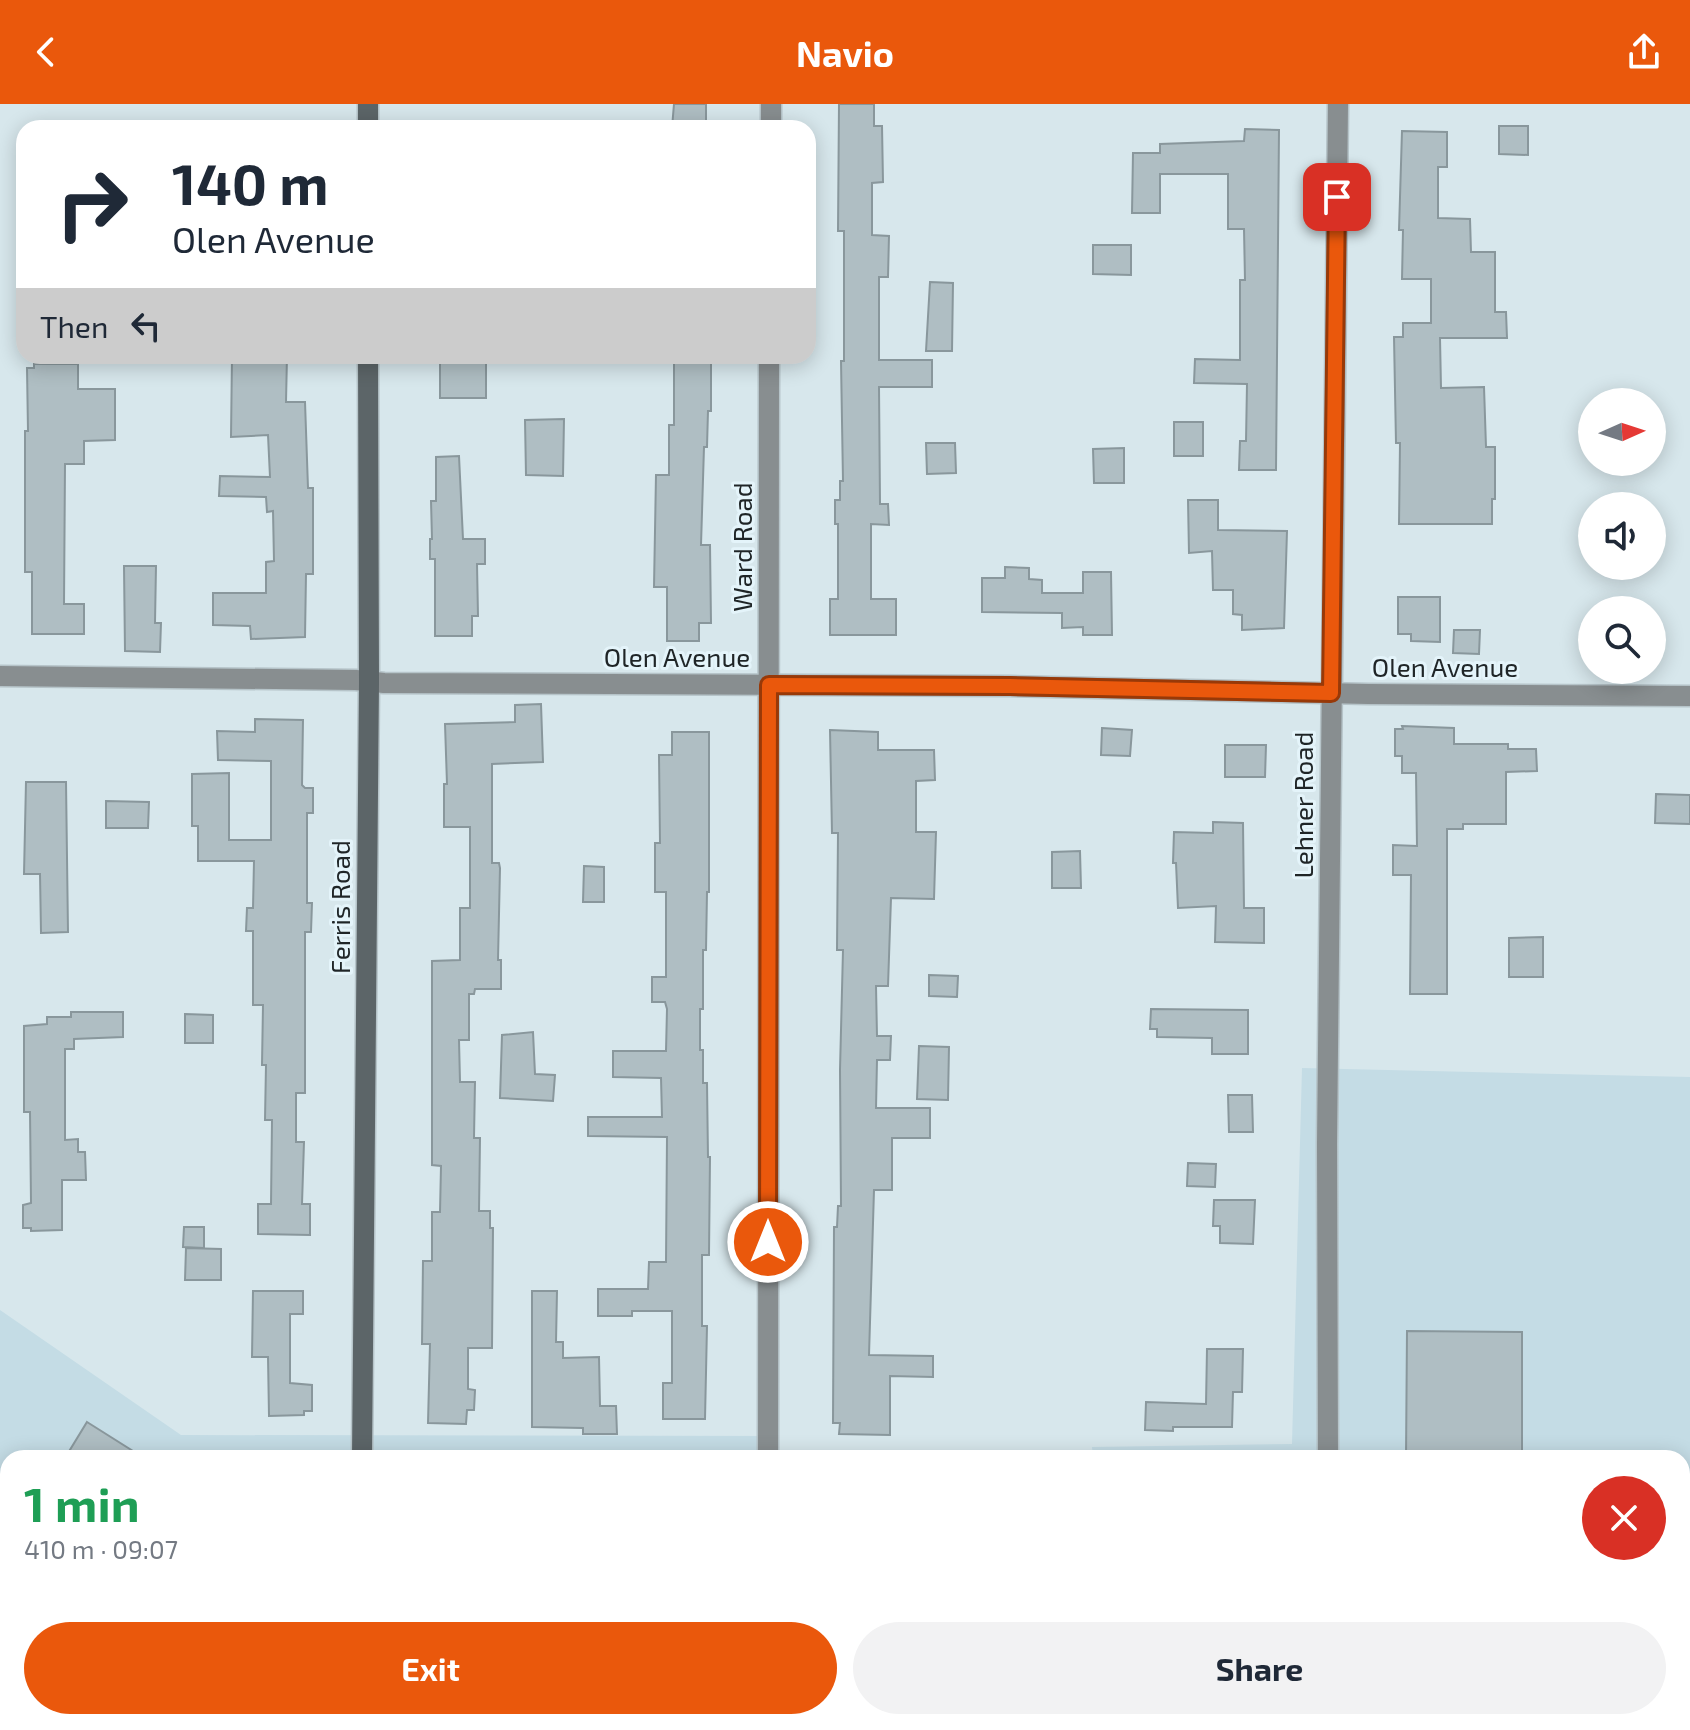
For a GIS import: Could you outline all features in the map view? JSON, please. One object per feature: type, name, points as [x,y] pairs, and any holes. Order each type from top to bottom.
[{"type":"main road","name":"Ferris Road","points":[[362,1450],[369,682],[368,364]]},
{"type":"street","name":"Lehner Road","points":[[1328,1450],[1327,1144],[1338,104]]},
{"type":"street","name":"Ward Road","points":[[768,1450],[769,364]]},
{"type":"street","name":"Olen Avenue","points":[[0,676],[1690,696]]},
{"type":"shaded area","points":[[1302,1068],[1690,1077],[1690,1450],[1092,1450],[1092,1447],[1292,1444]]},
{"type":"shaded area","points":[[0,1310],[181,1435],[772,1436],[772,1450],[0,1450]]},
{"type":"building","points":[[674,104],[706,104],[706,120],[673,120]]},
{"type":"building","points":[[839,104],[874,104],[874,126],[882,126],[883,182],[872,183],[872,235],[889,236],[888,277],[879,277],[879,360],[932,360],[932,387],[879,387],[880,504],[888,504],[889,525],[871,524],[871,599],[896,599],[896,635],[830,635],[830,599],[838,599],[835,500],[840,500],[840,481],[843,481],[841,361],[844,361],[844,231],[838,231]]},
{"type":"building","points":[[1499,126],[1528,126],[1528,155],[1499,154]]},
{"type":"building","points":[[1245,129],[1279,130],[1276,470],[1239,470],[1240,441],[1246,441],[1247,384],[1194,383],[1195,359],[1240,360],[1240,280],[1245,280],[1244,229],[1228,229],[1228,174],[1160,174],[1160,213],[1132,213],[1133,153],[1160,153],[1160,144],[1244,141]]},
{"type":"building","points":[[1402,131],[1447,132],[1447,167],[1438,167],[1438,218],[1470,219],[1471,252],[1495,252],[1495,312],[1506,312],[1507,338],[1440,338],[1441,388],[1484,387],[1486,447],[1495,447],[1492,524],[1399,524],[1400,443],[1396,443],[1394,337],[1403,337],[1403,323],[1431,323],[1431,279],[1402,279],[1403,230],[1399,230]]},
{"type":"building","points":[[1093,245],[1131,245],[1131,275],[1093,274]]},
{"type":"building","points":[[930,282],[953,283],[952,351],[926,351]]},
{"type":"building","points":[[34,364],[78,364],[78,389],[115,389],[115,440],[84,441],[84,464],[65,464],[64,604],[84,604],[84,634],[32,634],[32,572],[25,572],[25,431],[28,431],[27,368],[34,368]]},
{"type":"building","points":[[232,364],[287,364],[286,402],[305,402],[308,488],[313,488],[313,574],[306,574],[305,637],[251,639],[250,626],[213,625],[213,593],[266,593],[266,562],[274,561],[273,511],[267,512],[266,497],[219,496],[220,476],[270,477],[268,435],[231,437]]},
{"type":"building","points":[[440,364],[486,364],[486,398],[440,398]]},
{"type":"building","points":[[674,364],[711,364],[711,411],[708,411],[707,447],[704,447],[701,545],[710,545],[711,623],[699,623],[699,641],[667,641],[667,587],[654,587],[656,475],[669,475],[669,425],[674,425]]},
{"type":"building","points":[[564,419],[563,476],[526,475],[525,420]]},
{"type":"building","points":[[1174,422],[1203,422],[1203,456],[1174,456]]},
{"type":"building","points":[[926,443],[955,443],[956,473],[927,474]]},
{"type":"building","points":[[1124,448],[1124,483],[1094,483],[1093,449]]},
{"type":"building","points":[[459,456],[463,539],[485,539],[485,564],[477,564],[478,616],[472,616],[472,636],[435,636],[435,559],[430,559],[430,539],[431,501],[436,501],[436,457]]},
{"type":"building","points":[[1188,500],[1218,500],[1218,530],[1287,531],[1284,628],[1242,630],[1242,615],[1233,614],[1233,590],[1213,590],[1212,551],[1189,553]]},
{"type":"building","points":[[124,566],[156,566],[155,623],[161,623],[160,652],[125,651]]},
{"type":"building","points":[[1005,567],[1029,568],[1029,579],[1042,580],[1042,593],[1083,593],[1083,572],[1111,572],[1112,635],[1083,635],[1083,627],[1062,628],[1062,613],[982,612],[982,578],[1005,578]]},
{"type":"building","points":[[1398,597],[1440,597],[1440,642],[1411,641],[1411,634],[1398,634]]},
{"type":"building","points":[[1454,630],[1480,630],[1479,654],[1453,653]]},
{"type":"building","points":[[541,704],[543,762],[492,764],[492,863],[499,863],[500,868],[498,960],[501,960],[501,989],[475,989],[474,994],[469,994],[469,1040],[459,1040],[460,1082],[475,1082],[474,1138],[480,1138],[479,1211],[490,1211],[490,1228],[493,1228],[492,1348],[468,1348],[468,1389],[475,1390],[474,1410],[467,1410],[466,1424],[428,1423],[430,1344],[422,1344],[423,1261],[432,1261],[432,1212],[440,1212],[441,1166],[432,1165],[432,961],[460,960],[460,908],[470,908],[470,827],[444,827],[444,784],[447,784],[445,724],[515,722],[515,705]]},
{"type":"building","points":[[255,719],[303,720],[302,785],[313,788],[313,813],[307,813],[307,903],[312,903],[311,932],[305,932],[305,1093],[296,1093],[296,1142],[304,1142],[302,1204],[310,1204],[310,1235],[258,1234],[258,1204],[271,1204],[272,1120],[265,1120],[263,1005],[253,1005],[253,931],[246,931],[247,908],[253,908],[254,861],[198,861],[198,826],[192,826],[192,774],[229,773],[229,840],[271,840],[271,761],[218,760],[217,731],[255,732]]},
{"type":"building","points":[[1402,726],[1454,728],[1454,744],[1508,744],[1508,749],[1536,749],[1537,771],[1506,772],[1506,824],[1463,824],[1463,829],[1447,829],[1447,994],[1410,994],[1411,875],[1393,875],[1393,845],[1417,846],[1416,773],[1402,773],[1402,756],[1395,756],[1395,729],[1403,729]]},
{"type":"building","points":[[1102,728],[1132,730],[1130,756],[1101,755]]},
{"type":"building","points":[[830,730],[878,732],[878,750],[934,750],[935,780],[916,781],[916,832],[936,832],[934,899],[891,898],[888,986],[876,986],[877,1036],[891,1036],[890,1060],[877,1060],[876,1108],[930,1108],[930,1138],[892,1138],[892,1190],[874,1190],[869,1355],[933,1356],[933,1377],[890,1376],[890,1435],[839,1434],[840,1423],[833,1423],[834,1227],[837,1227],[838,1206],[841,1206],[843,950],[837,950],[838,833],[832,833]]},
{"type":"building","points":[[672,732],[709,732],[709,892],[706,950],[703,950],[703,1009],[700,1009],[700,1050],[703,1050],[703,1083],[707,1083],[710,1157],[709,1255],[702,1255],[702,1326],[707,1326],[705,1419],[663,1419],[663,1383],[672,1383],[672,1311],[632,1311],[632,1316],[598,1316],[598,1289],[648,1289],[649,1262],[666,1262],[667,1137],[588,1136],[588,1117],[662,1117],[661,1078],[613,1077],[613,1051],[666,1051],[667,1009],[665,1002],[652,1002],[652,977],[666,977],[666,892],[655,892],[655,843],[660,843],[659,755],[672,755]]},
{"type":"building","points":[[1225,745],[1266,745],[1265,777],[1225,777]]},
{"type":"building","points":[[26,782],[66,782],[68,932],[41,933],[40,874],[24,874]]},
{"type":"building","points":[[1656,794],[1690,795],[1690,824],[1655,823]]},
{"type":"building","points":[[106,801],[149,802],[148,828],[106,828]]},
{"type":"building","points":[[1213,822],[1243,823],[1244,908],[1264,908],[1264,943],[1215,942],[1216,906],[1178,908],[1176,863],[1173,863],[1174,832],[1213,833]]},
{"type":"building","points":[[1080,851],[1081,888],[1052,888],[1052,852]]},
{"type":"building","points":[[584,866],[604,867],[604,902],[583,902]]},
{"type":"building","points":[[1543,937],[1543,977],[1509,977],[1509,938]]},
{"type":"building","points":[[929,975],[958,976],[957,997],[929,996]]},
{"type":"building","points":[[1151,1009],[1248,1010],[1248,1054],[1212,1054],[1212,1038],[1157,1037],[1157,1029],[1150,1029]]},
{"type":"building","points":[[71,1012],[123,1012],[123,1037],[74,1039],[74,1049],[65,1049],[65,1140],[78,1139],[78,1152],[85,1152],[86,1180],[62,1180],[62,1230],[31,1231],[31,1228],[23,1228],[23,1205],[31,1203],[30,1112],[24,1112],[24,1026],[47,1024],[47,1017],[71,1017]]},
{"type":"building","points":[[185,1014],[213,1015],[213,1043],[185,1043]]},
{"type":"building","points":[[533,1032],[535,1074],[555,1075],[553,1101],[500,1098],[502,1035]]},
{"type":"building","points":[[919,1046],[949,1047],[948,1100],[917,1099]]},
{"type":"building","points":[[1228,1095],[1252,1095],[1253,1132],[1229,1132]]},
{"type":"building","points":[[1188,1163],[1216,1164],[1215,1187],[1187,1186]]},
{"type":"building","points":[[1214,1200],[1255,1200],[1253,1244],[1220,1243],[1220,1226],[1213,1226]]},
{"type":"building","points":[[184,1227],[204,1227],[204,1248],[183,1247]]},
{"type":"building","points":[[186,1248],[221,1249],[221,1280],[185,1280]]},
{"type":"building","points":[[253,1291],[303,1291],[303,1314],[290,1314],[290,1383],[312,1385],[312,1411],[304,1411],[304,1415],[269,1416],[268,1357],[252,1357]]},
{"type":"building","points":[[532,1291],[557,1291],[556,1342],[563,1342],[563,1358],[599,1357],[600,1406],[616,1406],[617,1434],[583,1434],[583,1428],[532,1427]]},
{"type":"building","points":[[1407,1331],[1522,1332],[1522,1450],[1406,1450]]},
{"type":"building","points":[[1207,1349],[1243,1349],[1242,1392],[1233,1392],[1232,1427],[1145,1430],[1146,1402],[1206,1404]]},
{"type":"building","points":[[87,1422],[131,1450],[70,1450]]},
{"type":"route","points":[[768,1242],[769,685],[1010,686],[1331,693],[1337,197]]}]
